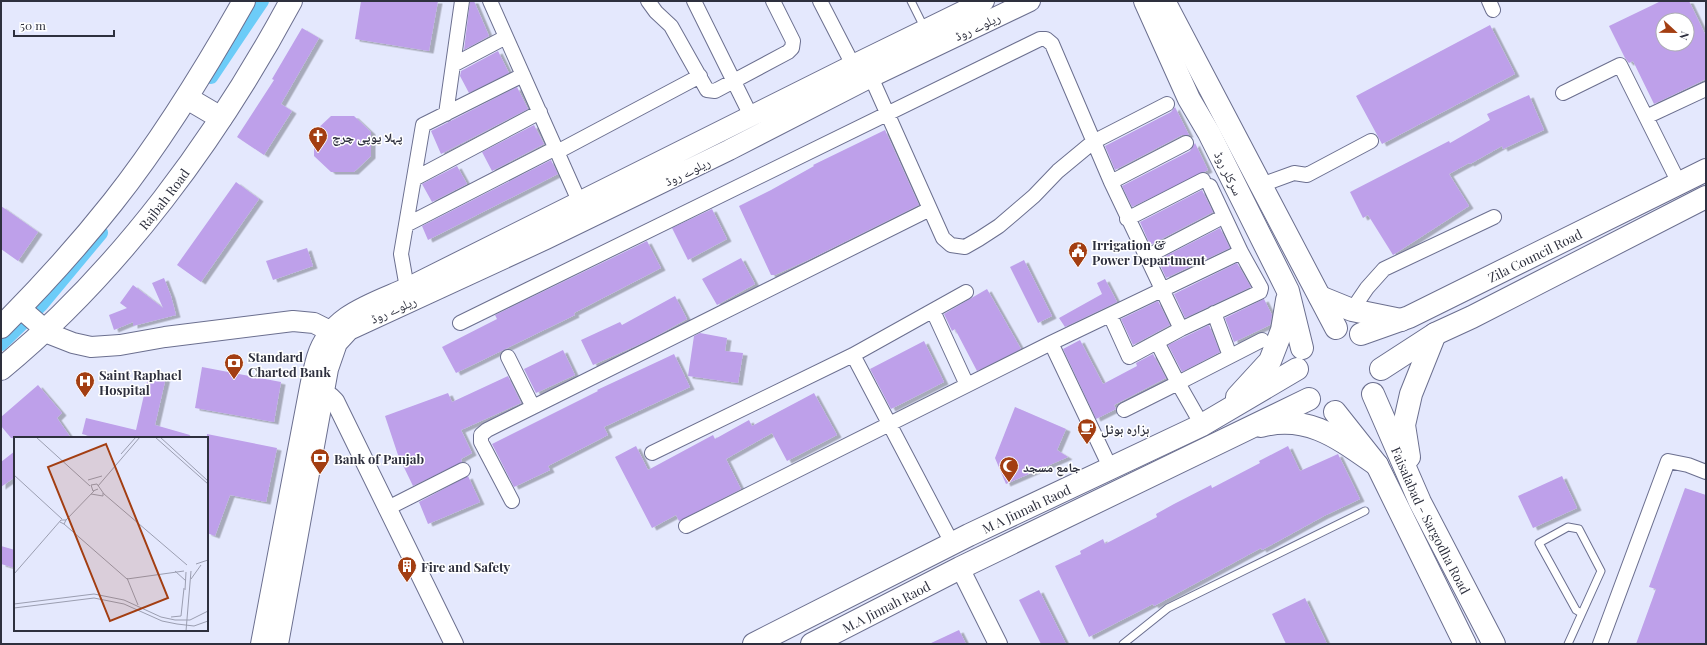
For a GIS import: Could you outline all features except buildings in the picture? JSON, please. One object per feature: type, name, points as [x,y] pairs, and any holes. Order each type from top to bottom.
[{"type":"main road","name":"Rajbah Road","points":[[1,369],[32,319],[113,202],[188,98],[244,1]]},
{"type":"main road","name":"Rajbah Road","points":[[1,326],[32,319],[86,290],[146,220],[218,117],[276,29],[291,1]]},
{"type":"main road","name":"ریلوے روڈ","points":[[261,644],[317,356],[336,334],[344,318],[359,309],[407,288],[579,201],[984,1]]},
{"type":"main road","name":"ریلوے روڈ","points":[[336,334],[568,229],[729,150],[871,77],[1030,1]]},
{"type":"main road","name":"سرکلر روڈ","points":[[1145,1],[1189,99],[1209,133],[1288,291],[1302,348]]},
{"type":"main road","name":"سرکلر روڈ","points":[[1164,1],[1336,328]]},
{"type":"main road","points":[[188,98],[218,117]]},
{"type":"main road","name":"Zila Council Road","points":[[1362,334],[1401,320],[1706,170]]},
{"type":"main road","name":"Zila Council Road","points":[[1381,368],[1435,334],[1472,318],[1706,197]]},
{"type":"main road","points":[[1288,291],[1282,330],[1270,361],[1221,414],[1232,435],[1271,424],[1302,425],[1332,434],[1377,465]]},
{"type":"main road","points":[[1320,297],[1352,310],[1401,320]]},
{"type":"main road","points":[[32,319],[69,342],[91,347],[120,345],[165,337],[304,321],[314,323],[336,334]]},
{"type":"main road","points":[[1336,328],[1349,329],[1362,334],[1371,343],[1378,355],[1381,368],[1379,382],[1372,394],[1362,404],[1350,410],[1336,412],[1321,408],[1309,399],[1300,385],[1297,369],[1298,359],[1302,348],[1311,338],[1322,331],[1336,328]]},
{"type":"main road","name":"ریلوے روڈ","points":[[278,644],[336,334]]},
{"type":"main road","points":[[1412,480],[1404,425],[1411,394],[1435,334]]},
{"type":"main road","name":"M A Jinnah Raod","points":[[754,644],[952,543],[1110,467],[1202,425],[1297,369]]},
{"type":"main road","name":"Faisalabad - Sargodha Road","points":[[1372,394],[1412,480],[1420,502],[1494,644]]},
{"type":"main road","name":"M A Jinnah Raod","points":[[960,568],[1309,399]]},
{"type":"main road","name":"Faisalabad - Sargodha Road","points":[[1336,412],[1377,465],[1465,644]]},
{"type":"main road","points":[[1400,513],[1420,502]]},
{"type":"main road","name":"M.A Jinnah Raod","points":[[812,644],[960,568]]},
{"type":"street","points":[[446,114],[462,1]]},
{"type":"street","points":[[490,1],[579,201]]},
{"type":"street","points":[[648,1],[656,12],[671,26],[710,91],[715,91],[788,52],[792,48],[793,41],[773,1]]},
{"type":"street","points":[[694,1],[751,116]]},
{"type":"street","points":[[820,1],[853,65]]},
{"type":"street","points":[[453,65],[506,37]]},
{"type":"street","points":[[460,323],[887,113],[1040,39],[1046,39],[1052,44],[1127,219],[1181,329]]},
{"type":"street","points":[[1563,94],[1620,65],[1679,183]]},
{"type":"street","points":[[407,288],[401,254],[423,125],[523,75]]},
{"type":"street","points":[[406,225],[700,76]]},
{"type":"street","points":[[871,77],[943,238],[951,245],[965,246],[999,226],[1034,196],[1058,171],[1093,142],[1167,104]]},
{"type":"street","points":[[1646,117],[1706,89]]},
{"type":"street","points":[[414,179],[540,112]]},
{"type":"street","points":[[1261,186],[1294,173],[1307,175],[1371,141]]},
{"type":"street","points":[[1111,182],[1186,143]]},
{"type":"street","points":[[1110,315],[1128,357],[1181,329],[1260,292],[1261,288],[1241,252],[1207,183],[1127,219]]},
{"type":"street","points":[[512,501],[481,442],[481,435],[487,430],[930,209]]},
{"type":"street","points":[[1352,310],[1367,288],[1384,269],[1494,217]]},
{"type":"street","points":[[1146,257],[1217,220]]},
{"type":"street","points":[[686,526],[889,426],[1051,343],[1241,252]]},
{"type":"street","points":[[652,453],[853,355],[966,292]]},
{"type":"street","points":[[933,311],[967,385]]},
{"type":"street","points":[[1214,313],[1230,356]]},
{"type":"street","points":[[1124,410],[1262,340]]},
{"type":"street","points":[[1156,342],[1202,425]]},
{"type":"street","points":[[1051,343],[1110,467]]},
{"type":"street","points":[[853,355],[889,426],[952,543]]},
{"type":"street","points":[[508,357],[533,407]]},
{"type":"street","points":[[324,393],[335,401],[386,509],[454,644]]},
{"type":"street","points":[[1600,644],[1668,461],[1688,465],[1706,472]]},
{"type":"street","points":[[386,509],[462,470]]},
{"type":"street","points":[[960,568],[998,644]]},
{"type":"lane","points":[[910,1],[925,29]]},
{"type":"lane","points":[[1123,644],[1168,608],[1365,511]]},
{"type":"lane","points":[[1568,644],[1601,571],[1579,529],[1568,527],[1539,542],[1576,610],[1581,613]]},
{"type":"waterway","points":[[211,77],[262,1]]},
{"type":"waterway","points":[[1,344],[41,305],[101,233]]},
{"type":"place","name":"پہلا یوپی چرچ","points":[[318,153]]},
{"type":"place","name":"Irrigation & Power Department","points":[[1078,268]]},
{"type":"place","name":"Standard Charted Bank","points":[[234,380]]},
{"type":"place","name":"Saint Raphael Hospital","points":[[85,398]]},
{"type":"place","name":"ہزارہ ہوٹل","points":[[1087,445]]},
{"type":"place","name":"Bank of Panjab","points":[[320,475]]},
{"type":"place","name":"جامع مسجد","points":[[1009,483]]},
{"type":"place","name":"Fire and Safety","points":[[407,583]]}]
